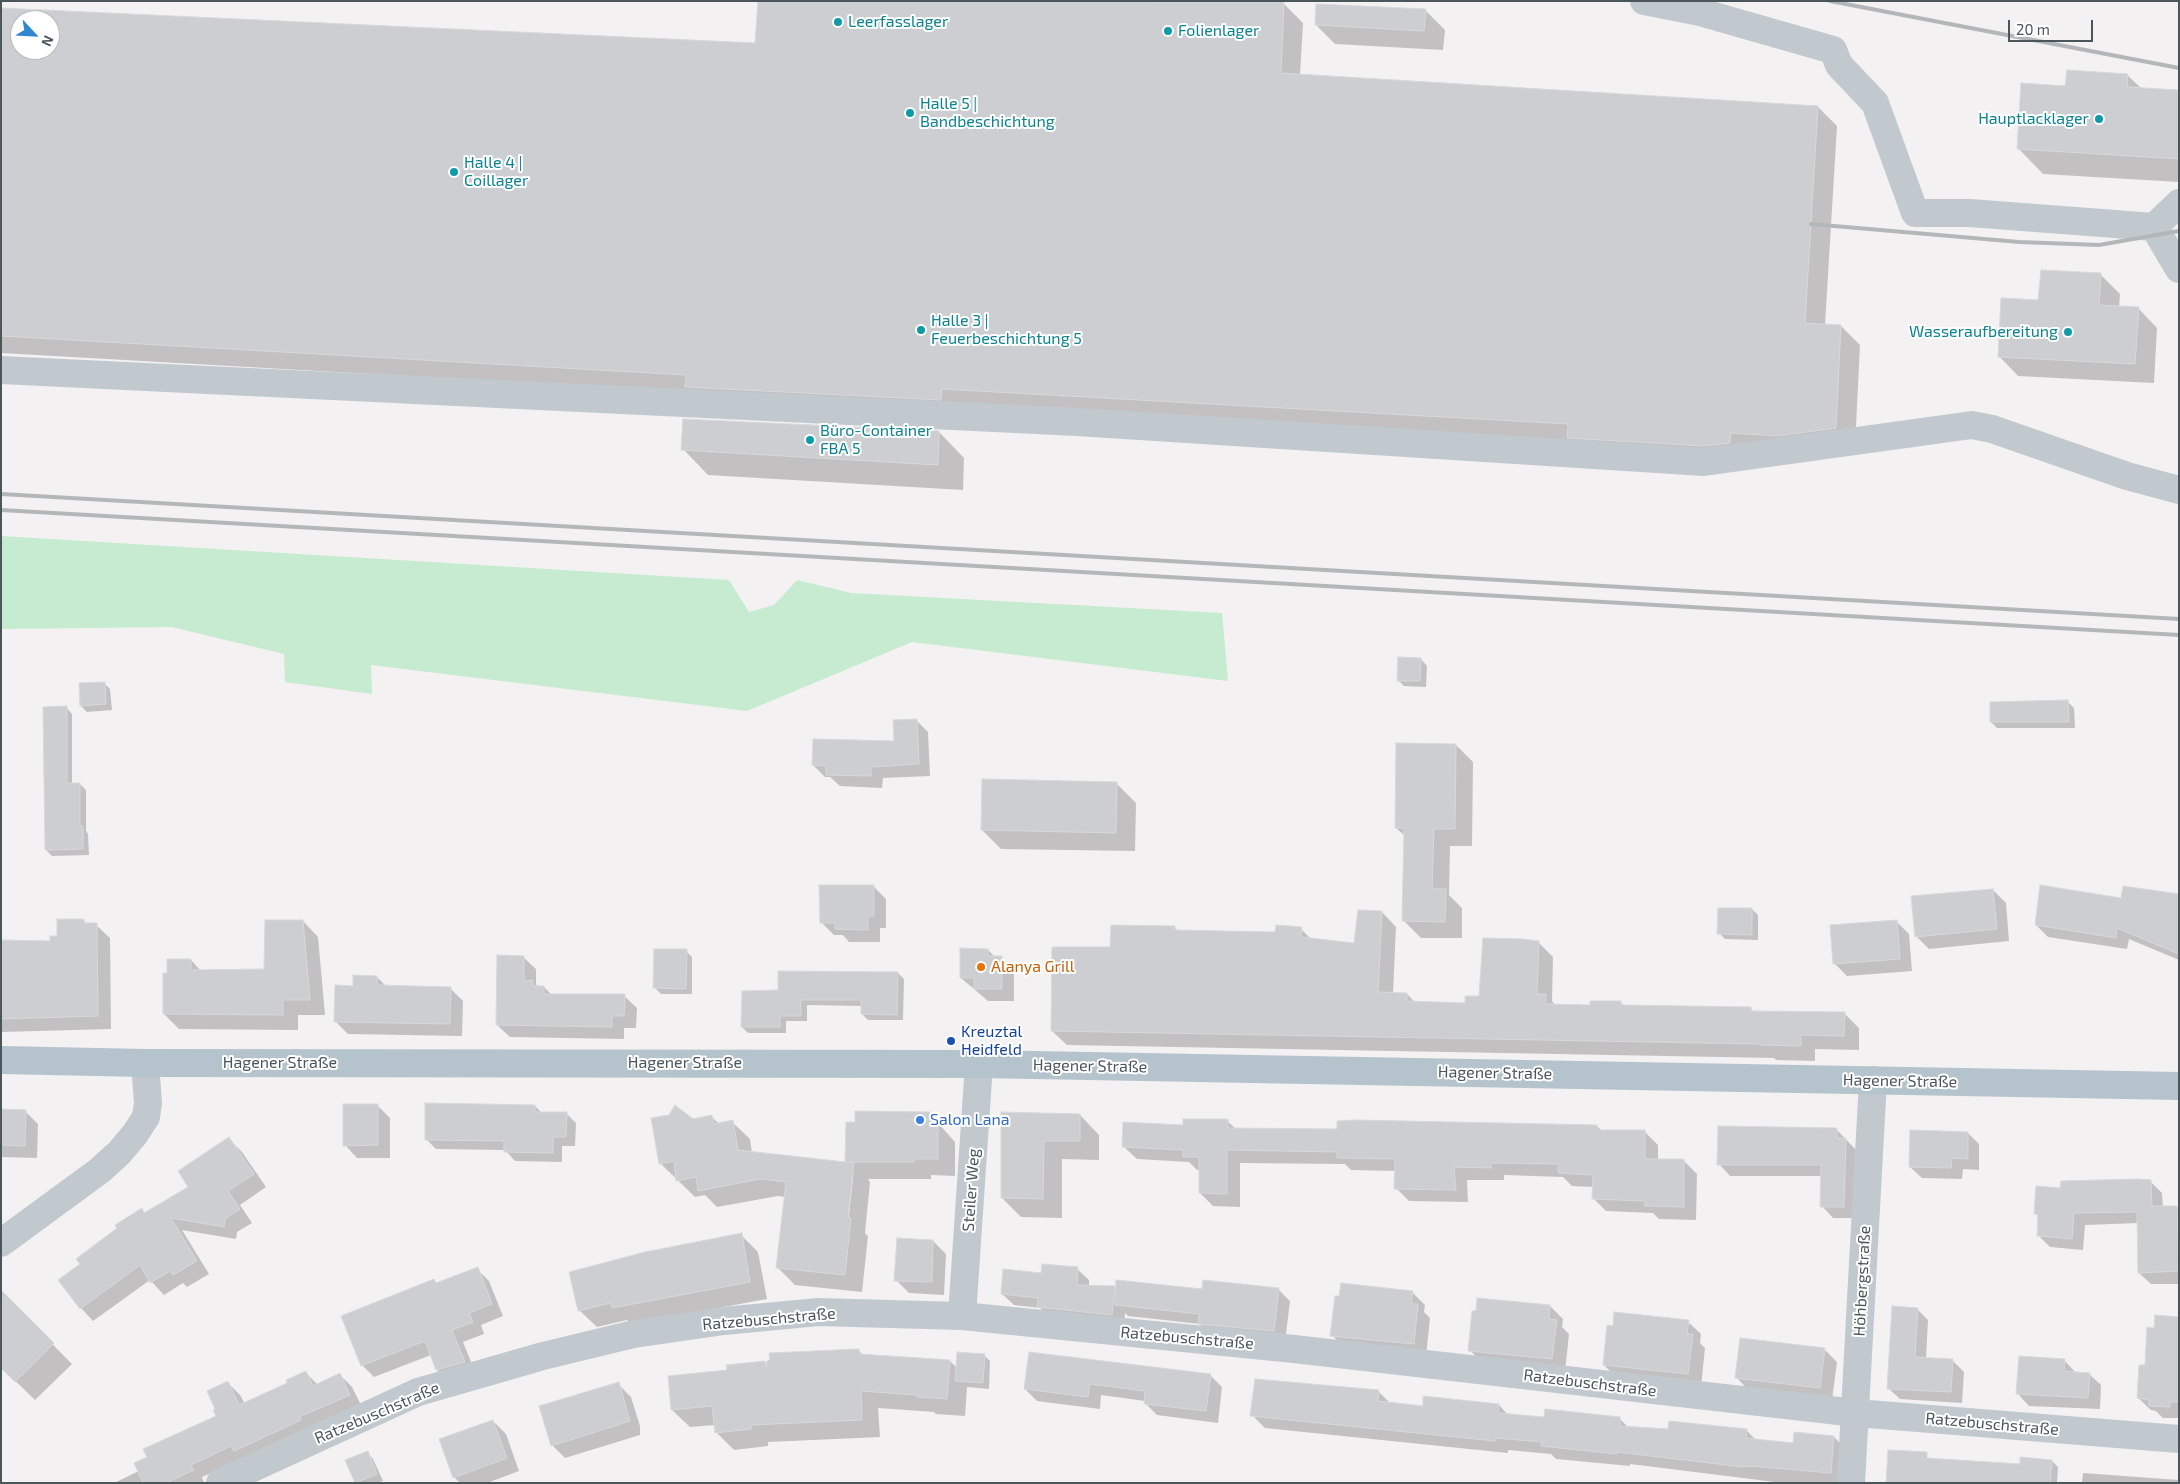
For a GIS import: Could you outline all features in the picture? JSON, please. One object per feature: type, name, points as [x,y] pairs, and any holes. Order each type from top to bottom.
[{"type":"main road","name":"Hagener Straße","points":[[1,1060],[145,1063],[979,1064],[2179,1086]]},
{"type":"street","points":[[1644,1],[1700,12],[1833,50],[1839,65],[1875,103],[1915,213],[1970,213],[2154,227],[2179,203]]},
{"type":"street","points":[[2154,227],[2179,269]]},
{"type":"street","points":[[1,370],[1078,422],[1704,462],[1972,425],[1992,430],[2127,476],[2179,490]]},
{"type":"street","points":[[1,1244],[99,1171],[119,1153],[135,1134],[146,1117],[148,1103],[145,1063]]},
{"type":"street","name":"Steiler Weg","points":[[962,1316],[979,1064]]},
{"type":"street","name":"Höhbergstraße","points":[[1852,1483],[1873,1080]]},
{"type":"street","name":"Ratzebuschstraße","points":[[220,1483],[418,1392],[543,1356],[634,1334],[724,1321],[818,1312],[962,1316],[1294,1348],[1856,1413],[2179,1439]]},
{"type":"green space","points":[[1,536],[729,580],[749,612],[774,605],[797,580],[851,593],[1222,613],[1228,681],[912,642],[747,711],[371,665],[372,694],[285,682],[284,654],[172,627],[1,629]]},
{"type":"building","points":[[758,1],[1284,2],[1281,73],[1818,106],[1805,323],[1841,325],[1836,428],[1777,436],[1731,433],[1730,443],[1703,446],[1567,438],[1568,424],[942,389],[941,400],[685,387],[686,375],[1,336],[1,8],[44,10],[10,10],[10,60],[60,60],[60,11],[755,43]]},
{"type":"building","points":[[1316,4],[1426,9],[1424,31],[1315,25]]},
{"type":"building","name":"Hauptlacklager","points":[[2067,70],[2128,74],[2127,87],[2179,90],[2179,159],[2017,149],[2021,83],[2065,86]]},
{"type":"building","name":"Wasseraufbereitung","points":[[2041,270],[2101,273],[2099,305],[2139,307],[2135,364],[1998,357],[2001,298],[2038,300]]},
{"type":"building","name":"Büro-Container FBA 5","points":[[683,419],[939,431],[938,465],[681,450]]},
{"type":"building","points":[[1398,657],[1421,658],[1420,681],[1397,681]]},
{"type":"building","points":[[105,682],[106,704],[80,706],[79,683]]},
{"type":"building","points":[[2068,700],[2069,722],[1990,722],[1990,702]]},
{"type":"building","points":[[67,706],[67,783],[80,783],[80,826],[83,826],[83,849],[45,850],[43,707]]},
{"type":"building","points":[[917,719],[919,764],[871,767],[871,776],[826,775],[826,766],[812,765],[813,739],[894,741],[893,720]]},
{"type":"building","points":[[1396,743],[1456,744],[1455,829],[1434,829],[1432,889],[1446,889],[1445,922],[1402,921],[1404,828],[1395,828]]},
{"type":"building","points":[[982,779],[1117,782],[1116,833],[981,830]]},
{"type":"building","points":[[819,885],[874,885],[874,916],[868,916],[868,930],[835,929],[835,923],[820,923]]},
{"type":"building","points":[[2040,885],[2121,898],[2123,886],[2179,894],[2179,954],[2117,928],[2116,938],[2035,925]]},
{"type":"building","points":[[1993,889],[1997,929],[1915,937],[1911,896]]},
{"type":"building","points":[[1718,908],[1752,908],[1752,935],[1717,934]]},
{"type":"building","points":[[1358,910],[1382,911],[1378,992],[1407,993],[1407,1001],[1465,1003],[1465,996],[1479,996],[1483,938],[1523,939],[1539,941],[1537,994],[1546,994],[1546,1004],[1590,1005],[1590,1001],[1621,1001],[1621,1005],[1751,1007],[1751,1011],[1845,1012],[1844,1036],[1801,1035],[1801,1046],[1051,1031],[1052,947],[1110,947],[1111,925],[1175,926],[1175,930],[1275,932],[1276,925],[1302,927],[1301,937],[1354,943]]},
{"type":"building","points":[[57,919],[84,919],[84,923],[97,923],[98,1016],[1,1019],[1,940],[50,941],[50,936],[57,936]]},
{"type":"building","points":[[265,920],[303,920],[310,1000],[283,1000],[283,1015],[163,1014],[163,973],[167,973],[167,959],[191,959],[191,970],[264,969]]},
{"type":"building","points":[[1897,920],[1900,959],[1833,964],[1830,925]]},
{"type":"building","name":"Alanya Grill","points":[[960,948],[988,949],[988,956],[1002,956],[1002,989],[974,989],[974,978],[960,978]]},
{"type":"building","points":[[654,949],[687,949],[686,989],[653,988]]},
{"type":"building","points":[[497,955],[524,956],[524,981],[533,980],[533,986],[544,986],[544,994],[625,994],[624,1016],[612,1016],[612,1027],[496,1025]]},
{"type":"building","points":[[778,971],[898,972],[897,1015],[861,1014],[861,1000],[801,1000],[801,1016],[780,1016],[780,1027],[741,1027],[742,991],[778,990]]},
{"type":"building","points":[[353,975],[377,976],[377,985],[451,987],[450,1024],[334,1022],[335,985],[353,986]]},
{"type":"building","points":[[425,1103],[535,1105],[535,1112],[567,1112],[566,1137],[553,1137],[553,1153],[504,1152],[504,1141],[425,1140]]},
{"type":"building","points":[[343,1104],[378,1104],[378,1145],[343,1146]]},
{"type":"building","points":[[675,1105],[693,1119],[712,1115],[714,1124],[733,1120],[738,1150],[845,1162],[846,1122],[855,1122],[855,1111],[930,1112],[930,1123],[938,1123],[938,1159],[914,1159],[914,1162],[847,1162],[854,1163],[848,1217],[851,1218],[845,1275],[776,1268],[786,1182],[760,1179],[698,1191],[696,1177],[676,1181],[674,1161],[659,1164],[651,1118],[669,1115]]},
{"type":"building","points":[[1,1109],[26,1110],[25,1146],[1,1145]]},
{"type":"building","points":[[1001,1112],[1080,1114],[1080,1141],[1044,1141],[1043,1199],[1001,1198]]},
{"type":"building","points":[[1183,1119],[1228,1119],[1228,1128],[1337,1129],[1337,1121],[1355,1120],[1597,1125],[1597,1130],[1645,1130],[1645,1159],[1684,1159],[1684,1207],[1645,1206],[1645,1201],[1592,1199],[1593,1175],[1558,1173],[1558,1164],[1491,1163],[1491,1168],[1454,1167],[1456,1190],[1394,1189],[1395,1159],[1337,1158],[1337,1152],[1227,1150],[1227,1194],[1199,1193],[1199,1157],[1183,1157],[1183,1150],[1122,1147],[1123,1122],[1183,1125]]},
{"type":"building","points":[[1718,1126],[1837,1128],[1837,1138],[1846,1138],[1844,1207],[1820,1207],[1821,1165],[1717,1165]]},
{"type":"building","points":[[1910,1130],[1968,1132],[1968,1159],[1952,1158],[1951,1168],[1909,1167]]},
{"type":"building","points":[[229,1137],[254,1174],[228,1191],[240,1209],[225,1219],[224,1227],[171,1218],[197,1261],[173,1275],[170,1271],[150,1283],[140,1265],[80,1309],[58,1280],[80,1264],[76,1259],[117,1228],[115,1225],[142,1208],[144,1213],[188,1187],[178,1171]]},
{"type":"building","points":[[2151,1180],[2152,1206],[2177,1206],[2179,1271],[2138,1273],[2137,1212],[2074,1213],[2072,1239],[2037,1236],[2038,1214],[2034,1214],[2036,1186],[2060,1188],[2061,1181]]},
{"type":"building","points":[[742,1233],[750,1282],[612,1308],[611,1303],[578,1311],[569,1272],[645,1252]]},
{"type":"building","points":[[897,1238],[933,1240],[932,1282],[894,1281]]},
{"type":"building","points":[[1042,1264],[1078,1267],[1077,1285],[1115,1286],[1112,1315],[1037,1307],[1038,1298],[1001,1294],[1003,1269],[1041,1273]]},
{"type":"building","points":[[478,1267],[492,1304],[469,1313],[473,1322],[452,1330],[465,1362],[436,1370],[425,1341],[361,1366],[341,1316],[434,1279],[436,1283]]},
{"type":"building","points":[[1116,1280],[1202,1289],[1203,1280],[1279,1288],[1274,1331],[1198,1324],[1199,1314],[1115,1305]]},
{"type":"building","points":[[1341,1283],[1413,1291],[1411,1304],[1418,1304],[1414,1344],[1330,1336],[1335,1296],[1339,1296]]},
{"type":"building","points":[[1,1290],[54,1343],[15,1382],[1,1368]]},
{"type":"building","points":[[1477,1298],[1550,1305],[1549,1319],[1557,1320],[1552,1359],[1468,1351],[1472,1311],[1476,1311]]},
{"type":"building","points":[[1892,1306],[1918,1308],[1915,1357],[1953,1359],[1951,1392],[1887,1389]]},
{"type":"building","points":[[1614,1312],[1689,1320],[1687,1334],[1693,1334],[1688,1374],[1603,1365],[1607,1325],[1613,1326]]},
{"type":"building","points":[[2155,1315],[2179,1317],[2179,1402],[2170,1402],[2170,1407],[2149,1406],[2149,1400],[2137,1398],[2139,1365],[2145,1365],[2147,1327],[2154,1328]]},
{"type":"building","points":[[1740,1338],[1825,1348],[1820,1388],[1735,1378]]},
{"type":"building","points":[[859,1349],[859,1354],[950,1360],[947,1399],[861,1391],[862,1420],[751,1425],[751,1429],[715,1433],[712,1406],[671,1410],[668,1376],[727,1370],[726,1365],[765,1361],[766,1367],[767,1361],[770,1360],[769,1353]]},
{"type":"building","points":[[957,1352],[985,1354],[983,1383],[955,1381]]},
{"type":"building","points":[[1029,1352],[1211,1374],[1206,1411],[1144,1404],[1145,1391],[1090,1384],[1088,1397],[1024,1389]]},
{"type":"building","points":[[2019,1356],[2065,1359],[2064,1371],[2090,1373],[2088,1398],[2016,1394]]},
{"type":"building","points":[[306,1371],[313,1386],[340,1373],[350,1395],[299,1417],[301,1420],[234,1451],[231,1446],[191,1465],[194,1470],[166,1483],[143,1483],[134,1463],[147,1457],[143,1449],[216,1416],[207,1391],[228,1381],[239,1405],[287,1383],[286,1380]]},
{"type":"building","points":[[1255,1379],[1379,1390],[1378,1401],[1423,1406],[1423,1396],[1499,1404],[1498,1413],[1544,1417],[1545,1409],[1620,1417],[1620,1426],[1668,1429],[1669,1421],[1747,1429],[1746,1438],[1793,1443],[1794,1432],[1834,1436],[1831,1473],[1743,1467],[1617,1452],[1617,1454],[1541,1446],[1542,1442],[1495,1438],[1495,1441],[1250,1416]]},
{"type":"building","points":[[619,1382],[630,1421],[551,1446],[539,1406]]},
{"type":"building","points":[[493,1420],[507,1458],[453,1478],[439,1439]]},
{"type":"building","points":[[1888,1450],[1927,1452],[1927,1458],[2020,1464],[2020,1457],[2052,1460],[2050,1483],[1886,1483]]},
{"type":"building","points":[[368,1451],[377,1474],[355,1483],[345,1460]]},
{"type":"railway","points":[[1830,1],[2179,68]]},
{"type":"railway","points":[[1811,224],[2019,242],[2099,245],[2179,231]]},
{"type":"railway","points":[[1,494],[2179,619]]},
{"type":"railway","points":[[1,510],[2179,635]]},
{"type":"place","name":"Leerfasslager","points":[[838,22]]},
{"type":"place","name":"Folienlager","points":[[1168,31]]},
{"type":"place","name":"Halle 5 | Bandbeschichtung","points":[[910,113]]},
{"type":"place","name":"Hauptlacklager","points":[[2099,119]]},
{"type":"place","name":"Halle 4 | Coillager","points":[[454,172]]},
{"type":"place","name":"Halle 3 | Feuerbeschichtung 5","points":[[921,330]]},
{"type":"place","name":"Wasseraufbereitung","points":[[2068,332]]},
{"type":"place","name":"Büro-Container FBA 5","points":[[810,440]]},
{"type":"place","name":"Alanya Grill","points":[[981,967]]},
{"type":"place","name":"Kreuztal Heidfeld","points":[[951,1041]]},
{"type":"place","name":"Salon Lana","points":[[920,1120]]}]
